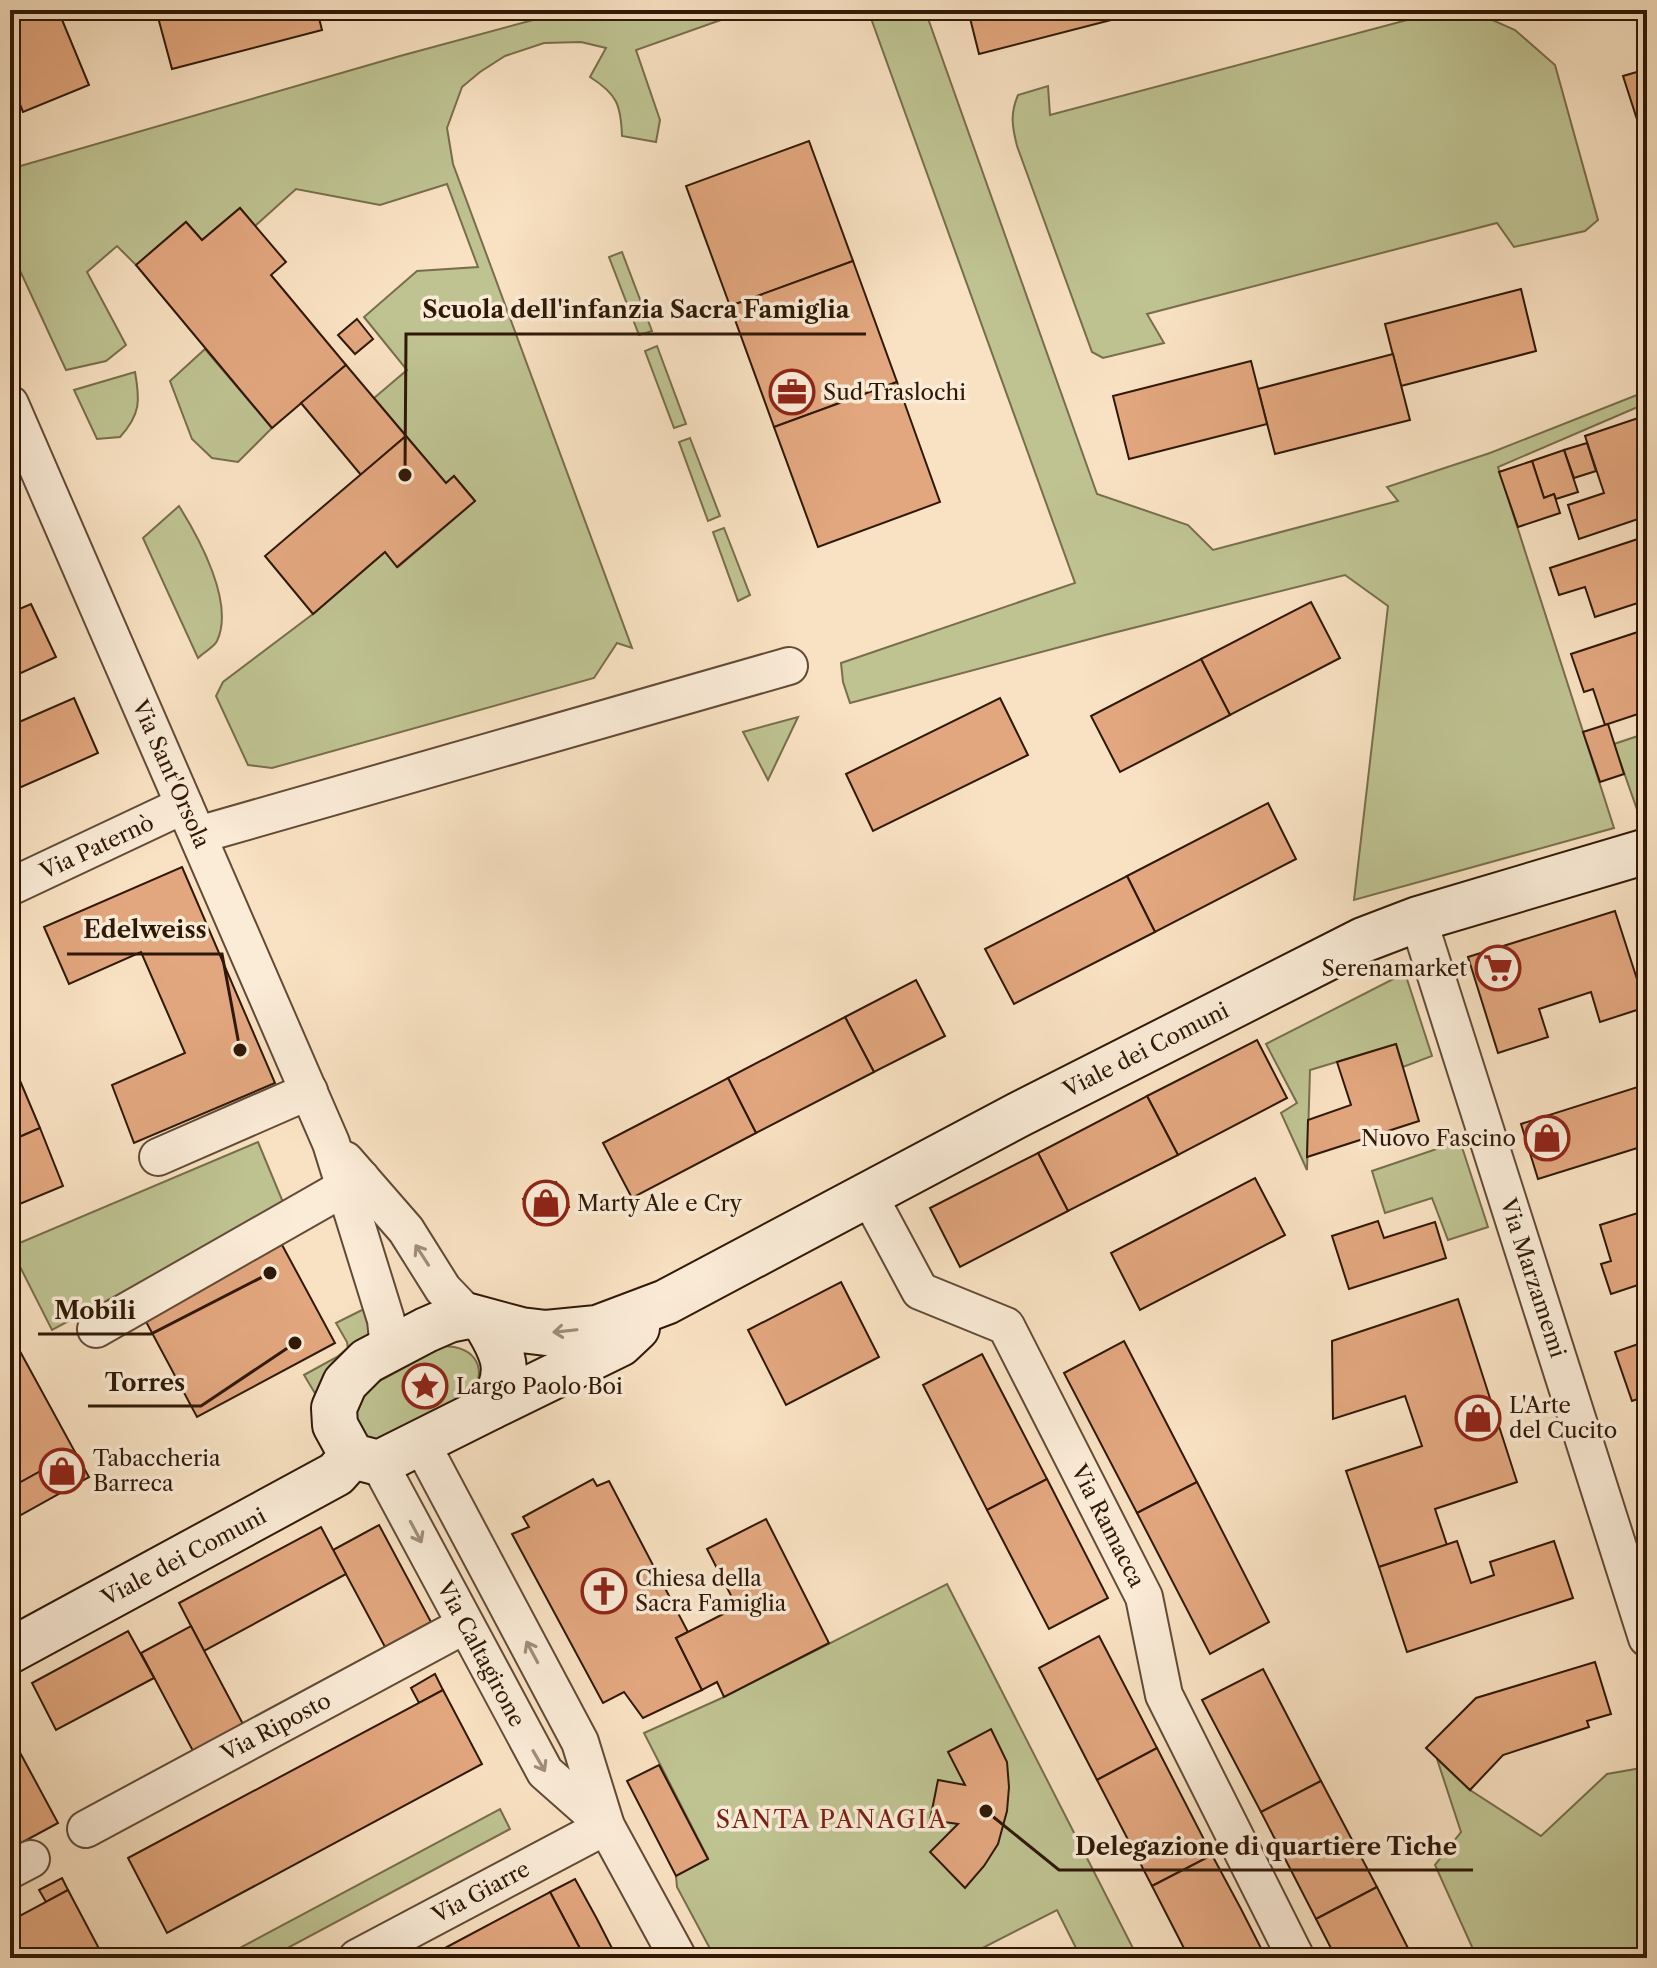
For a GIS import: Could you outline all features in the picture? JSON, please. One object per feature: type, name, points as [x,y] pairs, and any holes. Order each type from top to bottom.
[{"type":"street","name":"Via Sant'Orsola","points":[[10,404],[331,1143],[353,1184],[386,1320],[389,1350]]},
{"type":"street","name":"Via Paternò","points":[[10,887],[191,820],[789,666]]},
{"type":"street","name":"Viale dei Comuni","points":[[10,1651],[336,1474],[365,1460],[421,1443],[620,1344],[666,1302],[1018,1115],[1363,940],[1418,919],[1647,851]]},
{"type":"street","name":"Via Marzamemi","points":[[1418,919],[1647,1638]]},
{"type":"street","points":[[158,1157],[309,1091]]},
{"type":"street","points":[[96,1329],[353,1184],[406,1230],[443,1289],[477,1318],[497,1342],[505,1363],[502,1390],[491,1407]]},
{"type":"street","name":"Via Ramacca","points":[[869,1196],[920,1291],[1006,1326],[1144,1597],[1164,1695],[1296,1958]]},
{"type":"street","points":[[365,1460],[335,1425],[334,1408],[345,1383],[367,1361],[449,1320],[477,1318],[546,1333],[597,1328],[666,1302]]},
{"type":"street","name":"Via Caltagirone","points":[[421,1443],[580,1742],[606,1826],[677,1958]]},
{"type":"street","name":"Via Caltagirone","points":[[365,1460],[465,1625],[545,1772],[606,1826]]},
{"type":"street","name":"Via Riposto","points":[[86,1829],[465,1625]]},
{"type":"street","name":"Via Giarre","points":[[357,1958],[606,1826]]},
{"type":"green space","points":[[570,10],[749,10],[636,50],[660,120],[656,142],[622,136],[616,101],[590,77],[606,48],[581,42],[544,43],[505,56],[480,72],[462,87],[447,128],[453,164],[632,648],[617,643],[594,678],[272,768],[248,765],[216,696],[223,682],[313,614],[385,552],[398,567],[475,501],[454,476],[446,483],[374,398],[407,370],[364,317],[417,271],[478,267],[447,184],[380,205],[296,189],[255,226],[240,208],[202,240],[186,222],[136,265],[117,246],[87,272],[126,345],[106,361],[66,370],[10,249],[10,169]]},
{"type":"green space","points":[[868,10],[925,10],[1097,494],[1188,525],[1213,550],[1398,501],[1387,487],[1490,453],[1647,391],[1647,403],[1498,467],[1614,828],[1354,900],[1388,606],[1345,575],[850,703],[841,663],[1075,583]]},
{"type":"green space","points":[[1411,10],[1470,10],[1515,30],[1555,65],[1598,220],[1585,231],[1514,247],[1497,223],[1147,314],[1164,343],[1103,358],[1092,352],[1017,146],[1013,120],[1018,95],[1048,86],[1050,115],[1411,19]]},
{"type":"green space","points":[[622,252],[652,331],[639,335],[609,257]]},
{"type":"green space","points":[[657,346],[686,424],[674,428],[645,351]]},
{"type":"green space","points":[[205,349],[272,428],[238,462],[212,458],[192,439],[170,381]]},
{"type":"green space","points":[[135,372],[138,399],[132,421],[120,437],[97,439],[74,390]]},
{"type":"green space","points":[[690,438],[720,516],[708,521],[679,442]]},
{"type":"green space","points":[[179,506],[205,553],[221,608],[217,641],[198,658],[143,538]]},
{"type":"green space","points":[[724,528],[750,595],[738,601],[713,532]]},
{"type":"green space","points":[[798,717],[768,780],[743,732]]},
{"type":"green space","points":[[1647,733],[1647,816],[1640,818],[1614,744]]},
{"type":"green space","points":[[1405,973],[1432,1056],[1403,1067],[1396,1044],[1310,1070],[1307,1170],[1281,1113],[1297,1103],[1266,1044]]},
{"type":"green space","points":[[1460,1141],[1488,1227],[1448,1240],[1432,1198],[1385,1213],[1372,1171]]},
{"type":"green space","points":[[258,1142],[285,1207],[52,1330],[10,1247]]},
{"type":"green space","points":[[364,1309],[370,1330],[366,1340],[327,1373],[316,1395],[304,1375],[348,1348],[336,1323]]},
{"type":"green space","points":[[444,1346],[465,1351],[476,1362],[478,1378],[469,1397],[375,1440],[364,1438],[354,1420],[361,1391]]},
{"type":"green space","points":[[947,1584],[1138,1958],[1081,1958],[1057,1910],[963,1958],[880,1958],[875,1949],[858,1958],[715,1958],[677,1887],[676,1876],[708,1858],[644,1733],[724,1697]]},
{"type":"green space","points":[[1437,1759],[1470,1790],[1541,1836],[1607,1774],[1647,1767],[1647,1958],[1477,1958],[1435,1865],[1461,1832]]},
{"type":"green space","points":[[500,1809],[510,1829],[269,1958],[221,1958]]},
{"type":"building","points":[[10,10],[58,10],[89,85],[23,112],[10,80]]},
{"type":"building","points":[[156,10],[317,10],[322,30],[172,69]]},
{"type":"building","points":[[968,10],[1113,10],[1115,19],[979,54]]},
{"type":"building","points":[[1647,69],[1647,133],[1642,135],[1623,76]]},
{"type":"building","points":[[809,141],[853,261],[730,306],[686,186]]},
{"type":"building","points":[[240,208],[286,262],[271,275],[346,365],[272,428],[136,265],[186,222],[202,240]]},
{"type":"building","points":[[853,261],[897,382],[774,427],[730,306]]},
{"type":"building","points":[[1521,289],[1536,351],[1401,386],[1385,324]]},
{"type":"building","points":[[357,319],[373,339],[355,354],[338,335]]},
{"type":"building","points":[[1393,354],[1410,420],[1275,454],[1258,389]]},
{"type":"building","points":[[1251,361],[1267,424],[1129,459],[1113,396]]},
{"type":"building","points":[[346,365],[406,436],[361,475],[301,403]]},
{"type":"building","points":[[897,382],[940,502],[818,547],[774,427]]},
{"type":"building","points":[[1644,416],[1647,425],[1647,516],[1579,539],[1568,505],[1604,493],[1585,436]]},
{"type":"building","points":[[406,436],[446,483],[454,476],[475,501],[397,567],[385,552],[313,614],[265,556]]},
{"type":"building","points":[[1587,443],[1596,471],[1574,478],[1564,450]]},
{"type":"building","points":[[1564,450],[1578,492],[1556,499],[1554,494],[1544,498],[1532,461]]},
{"type":"building","points":[[1532,461],[1544,498],[1554,494],[1560,513],[1518,527],[1499,472]]},
{"type":"building","points":[[1647,536],[1647,600],[1595,617],[1585,587],[1559,595],[1550,568]]},
{"type":"building","points":[[1311,602],[1340,658],[1230,715],[1201,659]]},
{"type":"building","points":[[31,604],[56,657],[10,678],[10,613]]},
{"type":"building","points":[[1647,629],[1647,711],[1605,725],[1593,689],[1584,692],[1571,654]]},
{"type":"building","points":[[1201,659],[1230,715],[1120,772],[1091,716]]},
{"type":"building","points":[[74,698],[98,753],[10,792],[10,726]]},
{"type":"building","points":[[1000,698],[1028,755],[873,831],[846,774]]},
{"type":"building","points":[[1608,724],[1624,774],[1600,782],[1583,732]]},
{"type":"building","points":[[1268,803],[1296,859],[1155,932],[1127,876]]},
{"type":"building","points":[[182,867],[275,1083],[134,1143],[112,1085],[185,1053],[141,952],[69,984],[44,927]]},
{"type":"building","points":[[1127,876],[1155,932],[1014,1004],[985,949]]},
{"type":"building","points":[[1615,911],[1646,1007],[1600,1022],[1591,992],[1539,1009],[1548,1037],[1498,1053],[1468,957]]},
{"type":"building","points":[[916,980],[945,1036],[874,1072],[845,1017]]},
{"type":"building","points":[[845,1017],[874,1072],[756,1133],[728,1078]]},
{"type":"building","points":[[1257,1040],[1287,1098],[1178,1155],[1147,1096]]},
{"type":"building","points":[[1396,1044],[1419,1121],[1307,1157],[1308,1120],[1351,1105],[1337,1062]]},
{"type":"building","points":[[10,1057],[40,1128],[10,1141]]},
{"type":"building","points":[[728,1078],[756,1133],[632,1198],[603,1143]]},
{"type":"building","points":[[1647,1084],[1647,1145],[1538,1179],[1521,1124]]},
{"type":"building","points":[[1147,1096],[1178,1155],[1068,1211],[1038,1153]]},
{"type":"building","points":[[40,1128],[63,1186],[10,1208],[10,1141]]},
{"type":"building","points":[[1038,1153],[1068,1211],[960,1267],[930,1208]]},
{"type":"building","points":[[1255,1178],[1285,1235],[1140,1310],[1111,1253]]},
{"type":"building","name":"Marty Ale e Cry","points":[[556,1182],[569,1207],[537,1224],[523,1199]]},
{"type":"building","points":[[1647,1210],[1647,1282],[1611,1294],[1601,1264],[1611,1261],[1600,1225]]},
{"type":"building","points":[[1378,1221],[1384,1238],[1435,1222],[1446,1258],[1349,1289],[1332,1236]]},
{"type":"building","points":[[281,1243],[335,1343],[197,1417],[144,1318]]},
{"type":"building","points":[[841,1282],[879,1357],[786,1405],[748,1330]]},
{"type":"building","points":[[1458,1299],[1517,1482],[1435,1509],[1447,1545],[1379,1567],[1346,1471],[1422,1446],[1405,1396],[1333,1419],[1332,1341]]},
{"type":"building","points":[[10,1333],[75,1452],[10,1488]]},
{"type":"building","points":[[1124,1341],[1197,1482],[1137,1513],[1064,1373]]},
{"type":"building","points":[[1647,1341],[1647,1396],[1632,1401],[1615,1352]]},
{"type":"building","points":[[982,1354],[1047,1479],[987,1510],[923,1385]]},
{"type":"building","points":[[75,1452],[89,1477],[10,1521],[10,1488]]},
{"type":"building","name":"Chiesa della Sacra Famiglia","points":[[593,1479],[597,1486],[609,1481],[688,1632],[676,1638],[702,1690],[643,1718],[624,1692],[603,1703],[512,1534],[529,1527],[523,1517]]},
{"type":"building","points":[[1047,1479],[1108,1598],[1049,1629],[987,1510]]},
{"type":"building","points":[[1197,1482],[1269,1622],[1210,1654],[1137,1513]]},
{"type":"building","points":[[766,1519],[829,1643],[724,1697],[717,1682],[702,1690],[676,1638],[737,1607],[707,1549]]},
{"type":"building","points":[[379,1525],[431,1622],[385,1647],[333,1550]]},
{"type":"building","points":[[321,1527],[346,1574],[204,1651],[179,1603]]},
{"type":"building","points":[[1457,1541],[1471,1583],[1494,1575],[1490,1562],[1554,1541],[1573,1598],[1407,1652],[1379,1567]]},
{"type":"building","points":[[191,1626],[243,1724],[193,1751],[141,1653]]},
{"type":"building","points":[[128,1631],[154,1678],[56,1730],[32,1683]]},
{"type":"building","points":[[1099,1636],[1157,1748],[1097,1780],[1039,1668]]},
{"type":"building","points":[[1595,1662],[1611,1714],[1587,1721],[1589,1727],[1503,1755],[1470,1790],[1426,1748],[1476,1698]]},
{"type":"building","points":[[1263,1669],[1321,1781],[1261,1812],[1202,1700]]},
{"type":"building","points":[[435,1674],[443,1690],[419,1703],[411,1688]]},
{"type":"building","points":[[443,1690],[482,1764],[167,1933],[128,1858]]},
{"type":"building","points":[[991,1729],[1007,1762],[1007,1811],[998,1844],[965,1888],[930,1852],[958,1824],[930,1820],[938,1780],[965,1785],[948,1752]]},
{"type":"building","points":[[10,1734],[58,1823],[12,1848],[10,1844]]},
{"type":"building","points":[[1157,1748],[1212,1855],[1152,1886],[1097,1780]]},
{"type":"building","points":[[659,1765],[708,1859],[676,1876],[627,1781]]},
{"type":"building","points":[[1321,1781],[1377,1887],[1316,1919],[1261,1812]]},
{"type":"building","points":[[1212,1855],[1266,1958],[1189,1958],[1152,1886]]},
{"type":"building","points":[[62,1878],[68,1890],[46,1902],[39,1890]]},
{"type":"building","points":[[575,1879],[617,1958],[585,1958],[550,1892]]},
{"type":"building","points":[[1377,1887],[1413,1958],[1336,1958],[1316,1919]]},
{"type":"building","points":[[68,1890],[104,1958],[10,1958],[10,1921]]},
{"type":"building","points":[[550,1892],[585,1958],[426,1958],[445,1948]]},
{"type":"place","name":"Sud Traslochi","points":[[792,392]]},
{"type":"place","name":"Scuola dell'infanzia Sacra Famiglia","points":[[405,475]]},
{"type":"place","name":"Serenamarket","points":[[1498,968]]},
{"type":"place","name":"Edelweiss","points":[[240,1050]]},
{"type":"place","name":"Nuovo Fascino","points":[[1547,1138]]},
{"type":"place","name":"Marty Ale e Cry","points":[[546,1203]]},
{"type":"place","name":"Mobili","points":[[270,1273]]},
{"type":"place","name":"Torres","points":[[295,1343]]},
{"type":"place","name":"Largo Paolo Boi","points":[[425,1386]]},
{"type":"place","name":"L'Arte del Cucito","points":[[1478,1418]]},
{"type":"place","name":"Tabaccheria Barreca","points":[[62,1471]]},
{"type":"place","name":"Chiesa della Sacra Famiglia","points":[[604,1591]]},
{"type":"place","name":"Delegazione di quartiere Tiche","points":[[986,1811]]},
{"type":"district","name":"SANTA PANAGIA","points":[[832,1819]]}]
